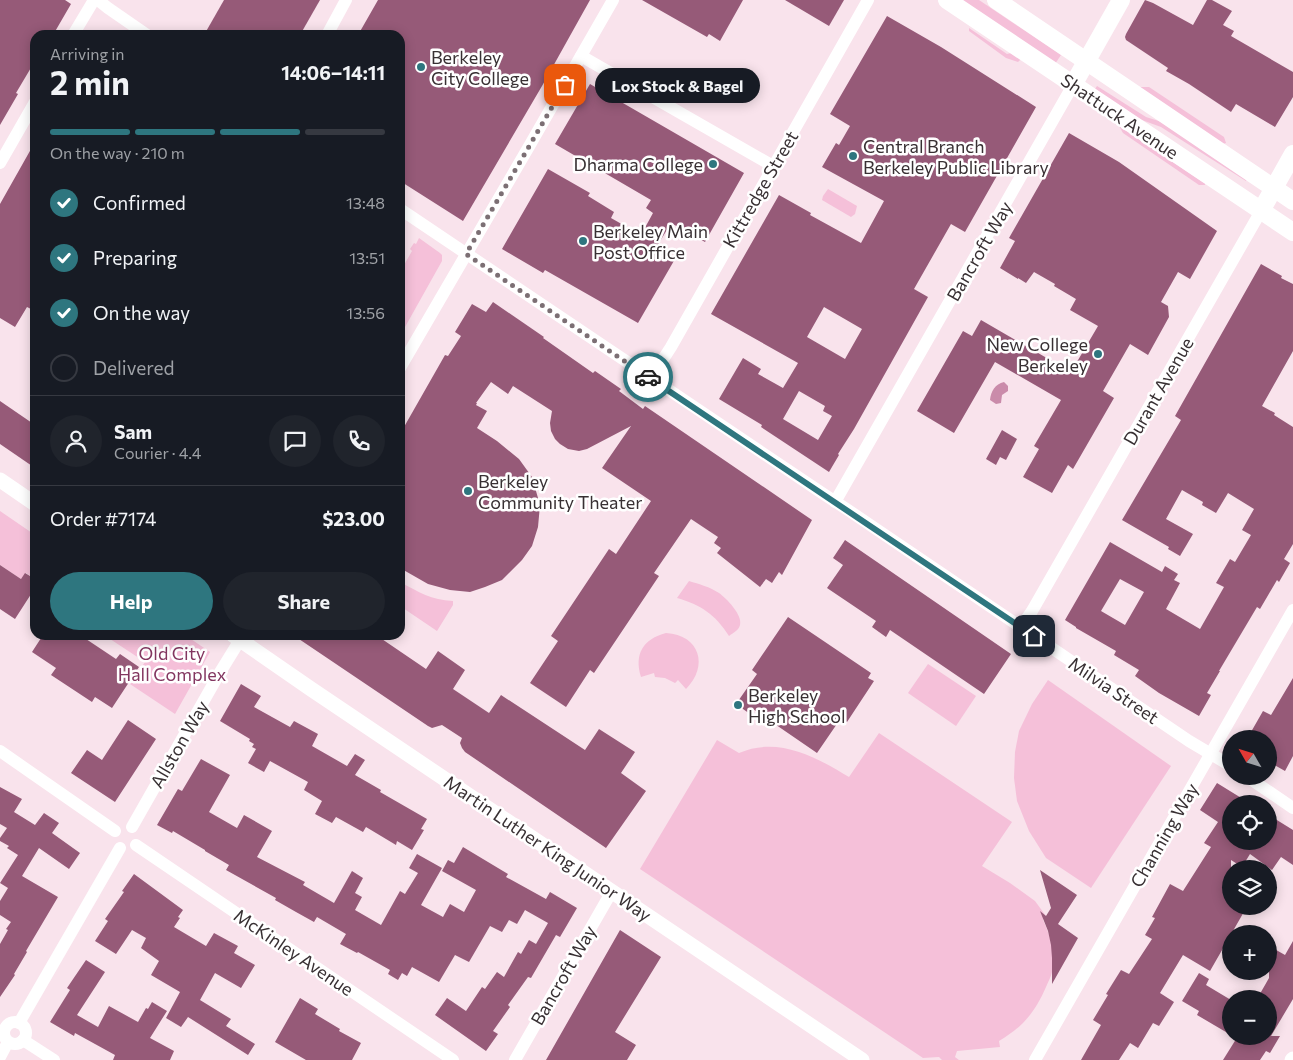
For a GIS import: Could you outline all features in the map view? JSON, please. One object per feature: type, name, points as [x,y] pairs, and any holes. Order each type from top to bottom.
[{"type":"main road","name":"Shattuck Avenue","points":[[947,0],[1293,232]]},
{"type":"main road","name":"Shattuck Avenue","points":[[996,0],[1293,201]]},
{"type":"main road","name":"Bancroft Way","points":[[1073,85],[1121,0]]},
{"type":"main road","name":"Durant Avenue","points":[[1261,211],[1293,154]]},
{"type":"street","points":[[77,30],[94,0]]},
{"type":"street","points":[[98,0],[140,30]]},
{"type":"street","points":[[330,30],[346,0]]},
{"type":"street","points":[[405,359],[613,0]]},
{"type":"street","name":"Kittredge Street","points":[[651,378],[868,0]]},
{"type":"street","points":[[581,56],[773,166]]},
{"type":"street","name":"Bancroft Way","points":[[835,502],[1073,85]]},
{"type":"street","points":[[0,163],[30,111]]},
{"type":"street","name":"Durant Avenue","points":[[1021,627],[1032,611],[1261,211]]},
{"type":"street","name":"Milvia Street","points":[[405,212],[1181,736],[1222,761]]},
{"type":"street","points":[[0,480],[30,501]]},
{"type":"street","name":"Channing Way","points":[[1035,1060],[1293,610]]},
{"type":"street","name":"Allston Way","points":[[132,827],[237,640]]},
{"type":"street","name":"Martin Luther King Junior Way","points":[[243,640],[862,1060]]},
{"type":"street","points":[[0,751],[116,831]]},
{"type":"street","points":[[1259,785],[1293,808]]},
{"type":"street","points":[[121,826],[132,827],[138,835],[136,844],[126,850],[120,848],[114,842],[116,831],[121,826]]},
{"type":"street","name":"McKinley Avenue","points":[[136,844],[453,1060]]},
{"type":"street","points":[[19,1024],[120,848]]},
{"type":"street","name":"Bancroft Way","points":[[515,1060],[612,891]]},
{"type":"street","points":[[19,1024],[24,1029],[25,1036],[23,1040],[16,1044],[8,1042],[4,1034],[3,1025],[19,1024]]},
{"type":"street","points":[[23,1040],[54,1060]]},
{"type":"street","points":[[0,1057],[8,1042]]},
{"type":"green space","points":[[961,0],[979,0],[1061,55],[1055,64]]},
{"type":"green space","points":[[969,28],[1007,54],[1015,52],[1021,59],[1018,62],[1006,58],[969,31]]},
{"type":"green space","points":[[1097,86],[1146,117],[1162,122],[1247,179],[1246,181],[1161,127],[1139,119],[1095,89]]},
{"type":"green space","points":[[1140,87],[1149,87],[1224,137],[1226,143],[1223,144],[1142,93]]},
{"type":"green space","points":[[1121,124],[1125,130],[1205,183],[1205,185],[1199,185],[1123,133],[1119,126]]},
{"type":"green space","points":[[828,189],[857,206],[855,214],[851,217],[822,200]]},
{"type":"green space","points":[[419,238],[442,255],[442,261],[405,327],[405,263],[412,251],[410,249],[414,243],[416,244]]},
{"type":"green space","points":[[0,511],[30,532],[30,576],[26,573],[21,579],[0,565]]},
{"type":"green space","points":[[689,581],[712,589],[726,599],[739,616],[740,625],[737,630],[729,636],[707,611],[677,598]]},
{"type":"green space","points":[[405,585],[432,597],[453,601],[453,605],[437,631],[405,609]]},
{"type":"green space","points":[[666,633],[687,639],[697,653],[699,662],[697,671],[686,689],[678,680],[675,683],[665,678],[655,677],[654,673],[641,677],[639,661],[642,649],[651,639]]},
{"type":"green space","name":"Old City Hall Complex","points":[[112,640],[192,640],[210,652],[175,714],[130,684],[145,662]]},
{"type":"green space","points":[[928,664],[976,696],[956,726],[908,693]]},
{"type":"green space","points":[[1048,680],[1171,766],[1091,888],[1046,858],[1029,831],[1017,801],[1014,778],[1015,752],[1019,731],[1032,704]]},
{"type":"green space","points":[[879,733],[1012,822],[982,866],[1035,901],[1046,916],[1043,920],[1052,946],[1053,966],[1042,996],[1033,1011],[1022,1024],[999,1041],[1000,1047],[957,1051],[955,1057],[959,1060],[942,1060],[939,1057],[923,1058],[640,869],[717,740],[739,753],[754,748],[768,747],[796,751],[823,762],[849,777]]},
{"type":"shaded area","points":[[1004,382],[1008,386],[1008,391],[1002,395],[1001,403],[996,404],[990,400],[991,394],[996,386]]},
{"type":"building","points":[[0,0],[65,0],[71,4],[56,30],[30,30],[30,69],[0,125]]},
{"type":"building","points":[[224,0],[320,0],[303,30],[207,30]]},
{"type":"building","points":[[378,0],[590,0],[463,221],[405,184],[405,30],[361,30]]},
{"type":"building","points":[[642,0],[743,0],[720,41],[709,34],[707,37]]},
{"type":"building","points":[[785,0],[844,0],[829,26]]},
{"type":"building","points":[[1145,0],[1193,25],[1207,0],[1212,0],[1232,11],[1223,25],[1234,31],[1231,36],[1293,72],[1293,97],[1275,127],[1236,104],[1231,112],[1166,71],[1168,68],[1126,40],[1126,34]]},
{"type":"building","points":[[887,16],[941,47],[1036,107],[965,232],[951,224],[914,289],[928,297],[829,472],[761,427],[762,425],[719,399],[743,358],[761,369],[758,374],[783,388],[798,363],[711,314],[779,195],[811,213],[810,215],[861,243],[884,201],[822,167],[836,143],[839,145],[850,126],[830,114]],"holes":[[[824,307],[862,329],[845,359],[807,337]],[[799,391],[825,406],[823,411],[832,416],[818,440],[783,419]]]},
{"type":"building","points":[[590,84],[744,173],[705,242],[671,223],[656,248],[675,259],[638,323],[545,270],[543,273],[502,249],[548,169],[590,193],[588,196],[614,212],[611,218],[641,235],[653,213],[646,208],[651,200],[555,144]]},
{"type":"building","points":[[1069,133],[1119,162],[1217,231],[1190,279],[1178,272],[1161,302],[1168,306],[1169,317],[1148,355],[1130,344],[1103,391],[1114,398],[1073,469],[1068,465],[1052,493],[1023,477],[1039,449],[1034,446],[1061,400],[995,362],[954,433],[917,411],[963,331],[972,336],[981,320],[1071,372],[1098,326],[1070,310],[1076,299],[1054,286],[1055,284],[1034,272],[1026,283],[1000,268],[1015,241],[1009,238]]},
{"type":"building","points":[[30,151],[30,308],[27,307],[15,327],[0,318],[0,204]]},
{"type":"building","points":[[1261,264],[1293,284],[1293,351],[1262,406],[1293,427],[1293,544],[1284,559],[1290,563],[1279,582],[1277,580],[1260,609],[1257,607],[1207,693],[1211,695],[1199,716],[1159,693],[1135,676],[1139,670],[1114,655],[1116,651],[1065,620],[1110,542],[1162,572],[1165,566],[1178,574],[1174,580],[1180,583],[1166,609],[1200,629],[1224,587],[1216,583],[1230,559],[1235,562],[1251,535],[1242,530],[1254,509],[1228,493],[1216,513],[1202,505],[1203,502],[1182,490],[1166,519],[1193,534],[1180,556],[1168,549],[1169,547],[1122,520],[1181,420],[1175,416]],"holes":[[[1120,579],[1144,592],[1125,625],[1101,611]]]},
{"type":"building","points":[[493,302],[593,373],[595,371],[621,389],[619,391],[643,409],[645,406],[812,520],[782,575],[779,572],[772,583],[766,579],[760,587],[717,553],[721,548],[714,543],[718,537],[691,519],[654,573],[659,576],[594,673],[590,670],[566,707],[530,683],[558,641],[551,636],[609,549],[616,554],[651,501],[602,468],[631,426],[587,449],[579,451],[568,449],[555,439],[551,431],[552,411],[513,386],[508,394],[491,382],[476,403],[476,405],[487,411],[477,428],[519,459],[532,477],[540,505],[538,527],[532,546],[522,560],[502,580],[470,592],[450,590],[428,584],[405,571],[405,425],[445,355],[448,356],[461,336],[455,332],[472,304],[486,312]]},
{"type":"building","points":[[0,401],[30,422],[30,465],[0,444]]},
{"type":"building","points":[[1002,430],[1017,439],[1006,460],[1000,457],[996,465],[986,459]]},
{"type":"building","points":[[845,540],[1011,654],[984,694],[890,630],[886,637],[872,627],[876,621],[827,588],[843,565],[833,558]]},
{"type":"building","points":[[0,565],[21,579],[25,573],[30,576],[30,596],[15,619],[0,609]]},
{"type":"building","points":[[788,617],[871,673],[868,678],[874,681],[847,722],[841,718],[817,753],[753,709],[750,714],[736,704],[757,674],[752,670]]},
{"type":"building","points":[[40,640],[88,640],[116,659],[120,654],[139,667],[112,708],[95,697],[92,702],[51,675],[56,668],[32,652]]},
{"type":"building","points":[[300,640],[383,640],[426,669],[438,651],[465,670],[453,689],[489,713],[501,695],[585,750],[599,729],[635,752],[621,773],[646,791],[606,848],[465,752],[460,743],[462,738],[442,725],[432,728]]},
{"type":"building","points":[[1293,678],[1293,756],[1285,771],[1278,767],[1278,730],[1252,730],[1263,711],[1271,715]]},
{"type":"building","points":[[241,684],[261,696],[254,707],[290,727],[294,721],[318,734],[312,746],[347,766],[355,754],[365,760],[355,775],[427,819],[421,829],[424,830],[412,850],[397,841],[396,845],[366,827],[363,832],[336,817],[332,823],[315,814],[322,801],[304,790],[308,782],[270,761],[264,772],[248,763],[256,749],[252,747],[254,744],[249,741],[250,739],[220,721]]},
{"type":"building","points":[[128,720],[156,739],[115,802],[71,773],[87,750],[102,760]]},
{"type":"building","points":[[201,759],[230,775],[209,812],[237,828],[244,815],[272,831],[257,857],[305,882],[303,885],[334,903],[352,871],[363,878],[355,893],[362,897],[355,910],[381,925],[400,891],[405,894],[418,873],[409,868],[417,854],[442,868],[421,905],[443,917],[450,904],[464,912],[476,890],[442,871],[448,860],[454,863],[463,847],[508,874],[506,877],[546,899],[550,892],[577,908],[560,937],[556,935],[531,978],[528,977],[508,1005],[510,1007],[493,1031],[498,1034],[486,1051],[435,1015],[447,998],[466,1011],[482,987],[485,989],[497,972],[504,977],[518,952],[521,954],[529,940],[536,944],[548,923],[525,910],[517,924],[509,920],[502,932],[490,926],[469,962],[455,955],[439,982],[412,967],[407,976],[402,973],[398,980],[388,974],[390,970],[340,944],[346,934],[317,917],[314,922],[275,900],[276,898],[226,870],[229,865],[173,831],[172,833],[157,825],[178,789],[182,791]]},
{"type":"building","points":[[1217,783],[1236,795],[1222,795],[1222,850],[1277,850],[1277,820],[1293,830],[1293,865],[1281,857],[1277,863],[1277,860],[1258,860],[1250,854],[1246,860],[1222,860],[1222,915],[1242,915],[1236,925],[1222,925],[1222,950],[1210,971],[1183,955],[1160,993],[1174,1002],[1159,1026],[1153,1023],[1138,1048],[1130,1043],[1119,1060],[1081,1060],[1101,1025],[1093,1020],[1108,995],[1106,994],[1121,970],[1129,974],[1152,939],[1145,935],[1155,918],[1152,917],[1170,884],[1183,891],[1211,847],[1204,843],[1218,822],[1200,810]]},
{"type":"building","points":[[0,787],[22,799],[14,812],[35,825],[44,813],[59,823],[52,833],[80,853],[69,869],[39,848],[22,876],[58,897],[26,951],[15,975],[0,997],[0,944],[11,922],[0,915],[0,901],[8,888],[0,883],[18,855],[7,848],[9,846],[0,841],[7,828],[0,824]]},
{"type":"building","points":[[1040,870],[1077,895],[1058,924],[1078,938],[1052,984],[1051,945],[1040,911],[1046,916],[1051,908]]},
{"type":"building","points":[[134,874],[183,910],[174,927],[206,946],[214,933],[238,946],[234,953],[255,965],[241,988],[215,973],[200,1000],[231,1019],[226,1026],[255,1044],[248,1055],[188,1017],[181,1027],[166,1018],[180,992],[151,975],[159,961],[141,948],[146,938],[132,930],[116,954],[95,941],[108,921],[105,919]]},
{"type":"building","points":[[620,930],[661,957],[615,1032],[636,1045],[627,1060],[546,1060]]},
{"type":"building","points":[[1293,941],[1293,999],[1277,1026],[1277,990],[1262,990],[1268,980],[1277,980],[1277,950],[1285,955]]},
{"type":"building","points":[[86,960],[105,972],[77,1015],[98,1027],[109,1006],[138,1022],[152,1002],[167,1011],[150,1038],[174,1051],[170,1060],[113,1060],[115,1055],[75,1033],[74,1036],[50,1022],[70,990],[67,988]]},
{"type":"building","points":[[1199,973],[1209,979],[1206,985],[1222,995],[1222,1030],[1197,1015],[1199,1011],[1182,1001]]},
{"type":"building","points":[[300,998],[318,1009],[315,1014],[340,1029],[339,1031],[361,1043],[352,1060],[306,1060],[275,1042]]},
{"type":"building","points":[[1232,1045],[1275,1045],[1270,1053],[1266,1051],[1260,1060],[1223,1060]]},
{"type":"way so far","points":[[565,85],[466,254],[648,377]]},
{"type":"place","name":"Berkeley City College","points":[[421,67]]},
{"type":"place","name":"Lox Stock & Bagel","points":[[565,85]]},
{"type":"place","name":"Central Branch Berkeley Public Library","points":[[853,156]]},
{"type":"place","name":"Dharma College","points":[[713,164]]},
{"type":"place","name":"Berkeley Main Post Office","points":[[583,241]]},
{"type":"place","name":"New College Berkeley","points":[[1098,354]]},
{"type":"place","name":"Berkeley Community Theater","points":[[468,491]]},
{"type":"place","name":"Berkeley High School","points":[[738,705]]},
{"type":"route","points":[[648,377],[1034,636]]}]
